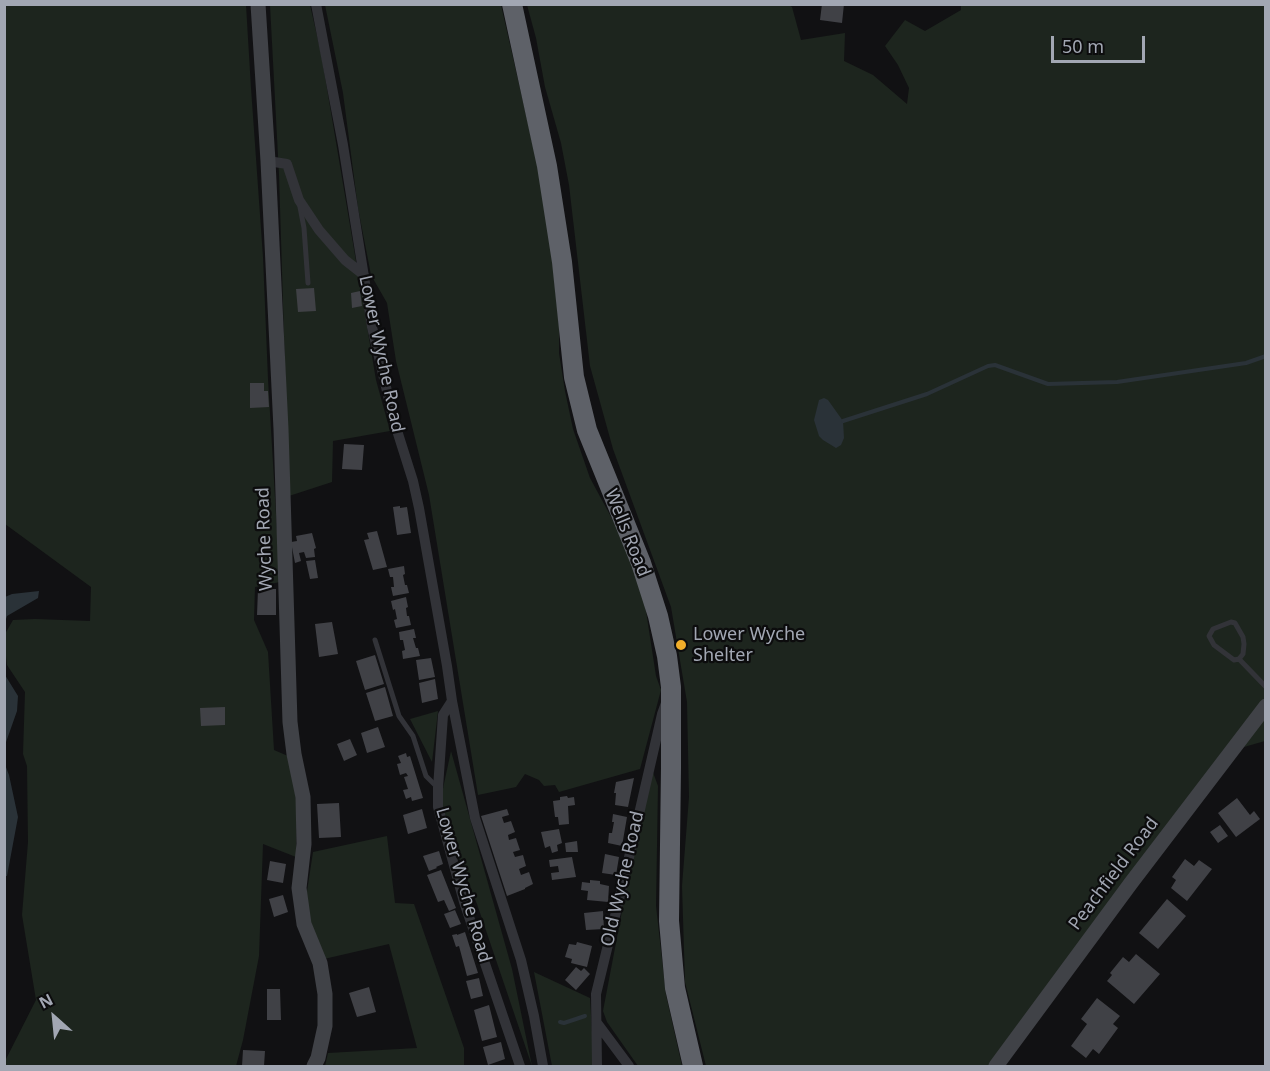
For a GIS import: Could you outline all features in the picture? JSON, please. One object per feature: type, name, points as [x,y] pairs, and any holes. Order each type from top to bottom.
[{"type":"highway","name":"Wells Road","points":[[512,4],[547,166],[562,262],[574,377],[586,430],[641,563],[658,616],[667,656],[670,687],[671,768],[669,921],[675,988],[693,1066]]},
{"type":"main road","name":"Wyche Road","points":[[258,4],[283,473],[290,722],[303,797],[304,844],[299,888],[304,924],[320,963],[326,994],[325,1026],[314,1066]]},
{"type":"main road","name":"Peachfield Road","points":[[1002,1063],[1131,883],[1266,706]]},
{"type":"street","name":"Lower Wyche Road","points":[[316,4],[343,145],[372,327],[383,379],[420,508],[452,701],[475,818],[521,960],[543,1066]]},
{"type":"street","points":[[268,160],[287,164],[299,200],[325,237],[345,260],[364,275]]},
{"type":"street","name":"Old Wyche Road","points":[[597,1066],[596,994],[662,714],[670,694]]},
{"type":"street","name":"Lower Wyche Road","points":[[452,701],[443,715],[438,807],[464,902],[520,1066]]},
{"type":"street","points":[[597,1022],[629,1066]]},
{"type":"lane","points":[[299,200],[304,228],[308,283]]},
{"type":"lane","points":[[1231,622],[1235,623],[1243,637],[1244,644],[1243,654],[1239,659],[1234,660],[1214,645],[1209,636],[1212,629],[1231,622]]},
{"type":"lane","points":[[375,640],[399,716],[413,736],[426,776],[438,788]]},
{"type":"lane","points":[[1239,659],[1266,687]]},
{"type":"shaded area","points":[[5,5],[246,5],[263,257],[280,582],[255,587],[254,620],[268,652],[274,750],[288,756],[297,802],[296,857],[263,844],[259,956],[236,1066],[5,1066],[5,1061],[36,1000],[22,915],[28,842],[27,766],[23,754],[25,692],[7,665],[5,634],[13,620],[90,621],[91,587],[5,524]]},
{"type":"shaded area","points":[[270,5],[310,5],[321,53],[376,380],[390,431],[333,441],[332,482],[289,496],[279,175]]},
{"type":"shaded area","points":[[325,5],[501,5],[547,207],[559,325],[559,353],[573,429],[590,478],[629,550],[644,598],[656,676],[661,690],[640,769],[559,792],[555,785],[544,786],[539,780],[525,774],[516,787],[478,795],[429,495],[396,361],[387,303],[371,275],[358,208],[343,93]]},
{"type":"shaded area","points":[[527,5],[789,5],[792,7],[801,40],[845,33],[844,61],[873,75],[907,104],[909,88],[898,65],[885,46],[905,20],[925,31],[961,10],[961,5],[1265,5],[1265,741],[1230,751],[996,1066],[706,1066],[685,982],[682,886],[689,797],[687,702],[671,607],[613,449],[590,366],[569,185]]},
{"type":"shaded area","points":[[824,398],[828,400],[843,421],[844,438],[841,445],[836,448],[819,436],[814,420],[819,400]]},
{"type":"shaded area","points":[[39,591],[38,598],[7,616],[5,622],[5,597]]},
{"type":"shaded area","points":[[5,675],[18,696],[17,711],[5,745]]},
{"type":"shaded area","points":[[438,711],[432,762],[410,719]]},
{"type":"shaded area","points":[[451,751],[512,969],[532,1066],[477,904],[439,807]]},
{"type":"shaded area","points":[[4,762],[18,817],[7,876],[4,876]]},
{"type":"shaded area","points":[[650,764],[658,786],[656,906],[666,995],[682,1066],[638,1066],[607,1022],[603,1011]]},
{"type":"shaded area","points":[[387,836],[395,903],[414,904],[464,1048],[464,1066],[325,1066],[328,1053],[417,1048],[389,944],[324,959],[304,911],[313,852]]},
{"type":"shaded area","points":[[534,972],[590,998],[594,1066],[552,1066]]},
{"type":"building","points":[[822,4],[844,4],[842,23],[820,20]]},
{"type":"building","points":[[314,288],[316,311],[298,312],[296,289]]},
{"type":"building","points":[[360,291],[362,306],[352,308],[351,293]]},
{"type":"building","points":[[250,383],[264,383],[264,391],[268,391],[269,407],[250,408]]},
{"type":"building","points":[[344,444],[364,445],[362,470],[342,469]]},
{"type":"building","points":[[400,506],[400,508],[407,507],[411,533],[397,535],[393,507]]},
{"type":"building","points":[[377,531],[387,567],[373,570],[364,540],[369,539],[367,533]]},
{"type":"building","points":[[312,533],[316,548],[314,549],[315,557],[306,558],[304,552],[299,553],[301,561],[295,563],[291,542],[297,541],[296,536]]},
{"type":"building","points":[[315,560],[318,578],[310,579],[306,561]]},
{"type":"building","points":[[404,566],[405,574],[403,575],[409,593],[393,596],[391,587],[394,587],[393,577],[390,577],[388,569]]},
{"type":"building","points":[[258,589],[276,589],[276,615],[257,615]]},
{"type":"building","points":[[406,597],[407,616],[409,616],[411,625],[396,628],[394,620],[397,619],[391,601]]},
{"type":"building","points":[[332,622],[338,654],[319,657],[315,624]]},
{"type":"building","points":[[414,629],[416,638],[413,638],[420,656],[403,659],[402,651],[405,650],[399,632]]},
{"type":"building","points":[[375,655],[384,684],[365,690],[356,661]]},
{"type":"building","points":[[431,658],[435,677],[419,680],[416,660]]},
{"type":"building","points":[[435,679],[438,699],[422,703],[419,683]]},
{"type":"building","points":[[385,687],[393,716],[375,721],[366,693]]},
{"type":"building","points":[[225,707],[225,725],[201,726],[200,708]]},
{"type":"building","points":[[378,727],[385,747],[367,753],[361,733]]},
{"type":"building","points":[[350,739],[357,755],[344,761],[337,744]]},
{"type":"building","points":[[406,753],[407,757],[410,756],[423,798],[412,801],[411,797],[406,799],[403,790],[408,789],[404,777],[408,776],[406,773],[400,775],[397,764],[401,763],[398,756]]},
{"type":"building","points":[[634,778],[628,807],[615,805],[616,782]]},
{"type":"building","points":[[567,796],[568,798],[574,797],[575,805],[568,806],[569,824],[559,825],[558,817],[555,817],[553,801]]},
{"type":"building","points":[[1237,798],[1250,815],[1254,811],[1260,819],[1236,837],[1218,813]]},
{"type":"building","points":[[339,803],[341,837],[319,838],[317,804]]},
{"type":"building","points":[[422,809],[427,828],[408,834],[403,815]]},
{"type":"building","points":[[507,809],[509,815],[502,817],[504,823],[511,821],[515,832],[508,835],[509,840],[516,838],[520,850],[513,852],[515,857],[523,855],[526,866],[519,869],[521,875],[529,872],[533,884],[507,896],[481,816]]},
{"type":"building","points":[[613,814],[627,817],[622,846],[608,843],[614,822],[612,822]]},
{"type":"building","points":[[1220,825],[1228,836],[1218,843],[1210,832]]},
{"type":"building","points":[[559,829],[562,843],[557,845],[558,851],[552,853],[550,846],[545,848],[541,832]]},
{"type":"building","points":[[577,841],[578,852],[566,852],[565,843]]},
{"type":"building","points":[[439,851],[443,864],[429,871],[423,856]]},
{"type":"building","points":[[605,854],[619,857],[616,875],[602,873]]},
{"type":"building","points":[[572,857],[576,877],[552,880],[551,873],[559,872],[558,866],[550,867],[549,860]]},
{"type":"building","points":[[1185,859],[1194,866],[1199,860],[1212,869],[1187,901],[1171,888],[1176,880],[1172,877]]},
{"type":"building","points":[[270,861],[286,864],[283,883],[267,880]]},
{"type":"building","points":[[441,870],[456,908],[449,911],[444,900],[438,902],[427,875]]},
{"type":"building","points":[[590,880],[600,881],[600,884],[609,886],[608,902],[587,900],[588,891],[581,890],[582,882],[590,883]]},
{"type":"building","points":[[283,895],[288,912],[274,917],[269,899]]},
{"type":"building","points":[[1167,899],[1186,916],[1158,949],[1139,933]]},
{"type":"building","points":[[455,910],[461,924],[450,928],[444,914]]},
{"type":"building","points":[[603,911],[604,929],[586,930],[584,913]]},
{"type":"building","points":[[465,932],[478,973],[467,976],[459,946],[456,947],[452,935]]},
{"type":"building","points":[[577,942],[592,946],[587,967],[571,963],[572,959],[565,957],[569,944],[576,945]]},
{"type":"building","points":[[1136,954],[1160,974],[1134,1004],[1107,981],[1112,975],[1110,973],[1123,957],[1129,962]]},
{"type":"building","points":[[576,967],[581,971],[584,968],[590,974],[576,990],[565,980]]},
{"type":"building","points":[[479,978],[483,996],[471,999],[466,981]]},
{"type":"building","points":[[369,987],[376,1012],[357,1017],[349,993]]},
{"type":"building","points":[[267,989],[280,989],[281,1020],[267,1020]]},
{"type":"building","points":[[1097,998],[1120,1016],[1113,1024],[1118,1028],[1099,1054],[1093,1049],[1086,1058],[1071,1046],[1087,1024],[1081,1019]]},
{"type":"building","points":[[489,1005],[497,1037],[482,1041],[474,1010]]},
{"type":"building","points":[[501,1042],[505,1059],[488,1065],[483,1047]]},
{"type":"building","points":[[243,1050],[265,1051],[264,1066],[242,1066]]},
{"type":"waterway","points":[[843,421],[927,394],[988,366],[995,365],[1048,384],[1117,382],[1246,363],[1266,356]]},
{"type":"waterway","points":[[560,1022],[564,1023],[585,1016]]},
{"type":"place","name":"Lower Wyche Shelter","points":[[681,645]]}]
